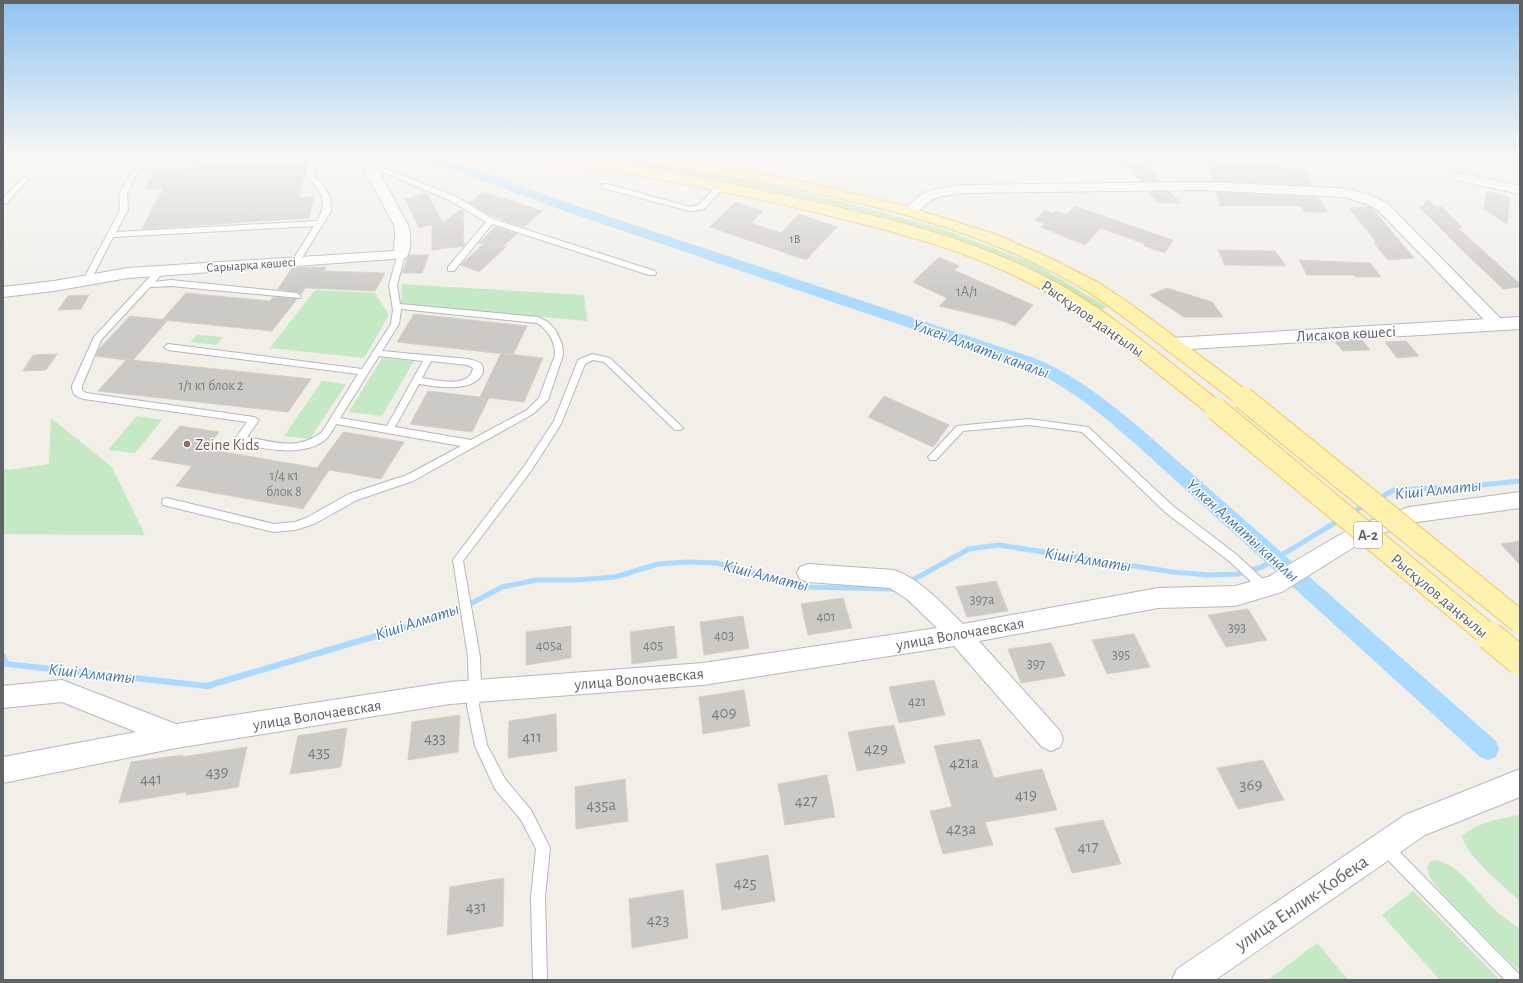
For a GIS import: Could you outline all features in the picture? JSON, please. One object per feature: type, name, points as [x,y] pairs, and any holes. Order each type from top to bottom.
[{"type":"main road","name":"Рысқұлов даңғылы","points":[[803,204],[918,233],[996,260],[1049,287],[1088,311],[1216,409],[1520,661]]},
{"type":"main road","name":"Рысқұлов даңғылы","points":[[877,204],[911,212],[976,232],[1024,251],[1086,283],[1116,302],[1244,398],[1520,622]]},
{"type":"main road","points":[[1184,384],[1195,388],[1208,389],[1215,382],[1211,373]]},
{"type":"street","points":[[391,204],[401,225],[403,233],[401,255]]},
{"type":"street","points":[[911,212],[919,204]]},
{"type":"street","points":[[1378,204],[1498,324]]},
{"type":"street","name":"Сарыарқа көшесі","points":[[3,292],[128,273],[401,255]]},
{"type":"street","name":"Лисаков көшесі","points":[[1172,344],[1520,323]]},
{"type":"street","name":"улица Волочаевская","points":[[3,770],[176,736],[450,693],[703,674],[959,635],[1158,598],[1235,596],[1265,584],[1360,533],[1409,516],[1520,500]]},
{"type":"street","points":[[808,573],[894,579],[915,592],[959,635],[1051,739]]},
{"type":"street","points":[[3,697],[62,691],[176,736]]},
{"type":"street","name":"улица Енлик-Кобека","points":[[1188,980],[1415,825],[1520,783]]},
{"type":"lane","points":[[86,280],[124,210],[124,204]]},
{"type":"lane","points":[[296,261],[328,211],[327,204]]},
{"type":"lane","points":[[462,204],[490,221],[652,273]]},
{"type":"lane","points":[[671,204],[690,209],[701,207],[704,204]]},
{"type":"lane","points":[[451,269],[490,221]]},
{"type":"lane","points":[[111,235],[320,223]]},
{"type":"lane","points":[[161,270],[97,339],[77,386],[77,392],[79,394],[254,420],[240,439],[292,447],[304,447],[316,442],[325,434],[396,324],[398,316],[393,283],[401,255]]},
{"type":"lane","points":[[146,285],[171,283],[297,296]]},
{"type":"lane","points":[[167,502],[274,528],[295,526],[310,521],[353,497],[410,478],[539,406],[546,394],[560,348],[558,341],[543,322],[535,319],[397,306]]},
{"type":"lane","points":[[168,347],[365,372]]},
{"type":"lane","points":[[377,352],[473,362],[478,366],[478,371],[472,380],[462,384],[416,380]]},
{"type":"lane","points":[[540,980],[538,897],[543,848],[526,815],[500,784],[481,746],[473,706],[475,691],[474,657],[458,560],[528,468],[558,422],[571,384],[581,362],[592,357],[606,360],[678,428]]},
{"type":"lane","points":[[389,430],[428,358]]},
{"type":"lane","points":[[334,420],[473,444]]},
{"type":"lane","points":[[933,457],[960,428],[1029,422],[1085,429],[1169,509],[1265,584]]},
{"type":"lane","points":[[1384,846],[1515,980]]},
{"type":"green space","points":[[822,204],[851,204],[945,230],[1033,263],[1107,307],[1099,312],[945,237],[854,211]]},
{"type":"green space","points":[[402,284],[584,295],[587,321],[401,304]]},
{"type":"green space","points":[[315,290],[375,293],[389,315],[364,358],[270,348]]},
{"type":"green space","points":[[197,335],[223,337],[217,345],[190,342]]},
{"type":"green space","points":[[382,358],[414,361],[382,416],[349,412]]},
{"type":"green space","points":[[322,381],[346,384],[310,439],[284,436]]},
{"type":"green space","points":[[137,416],[162,420],[135,453],[108,450]]},
{"type":"green space","points":[[51,418],[112,467],[145,535],[3,534],[3,468],[9,470],[49,464]]},
{"type":"green space","points":[[1520,815],[1520,901],[1478,861],[1470,852],[1462,836],[1481,824]]},
{"type":"green space","points":[[1437,860],[1445,863],[1460,873],[1494,909],[1520,929],[1520,972],[1444,895],[1430,878],[1427,868],[1430,861]]},
{"type":"green space","points":[[1413,891],[1500,980],[1440,980],[1382,915]]},
{"type":"green space","points":[[1317,943],[1348,980],[1268,980]]},
{"type":"building","points":[[155,204],[312,204],[309,218],[142,229]]},
{"type":"building","points":[[407,204],[433,204],[443,223],[461,209],[463,210],[464,246],[432,250],[432,224],[419,228]]},
{"type":"building","points":[[470,204],[520,204],[542,211],[524,227],[489,215]]},
{"type":"building","points":[[733,204],[741,204],[763,211],[751,223],[781,233],[799,214],[837,227],[806,260],[710,227]]},
{"type":"building","points":[[1219,204],[1323,204],[1328,212],[1305,212],[1301,206],[1220,206]]},
{"type":"building","points":[[1425,204],[1432,204],[1436,207],[1442,207],[1463,228],[1458,228],[1520,284],[1520,287],[1503,289],[1419,207],[1422,207]]},
{"type":"building","points":[[1485,204],[1509,204],[1507,224],[1484,209]]},
{"type":"building","points":[[1075,206],[1173,240],[1165,253],[1101,228],[1085,245],[1041,227],[1044,224],[1035,220],[1045,210],[1053,213],[1056,211],[1066,215]]},
{"type":"building","points":[[1370,207],[1414,258],[1388,260],[1374,243],[1377,243],[1349,208]]},
{"type":"building","points":[[495,227],[517,234],[503,246],[506,247],[479,272],[461,265],[484,243],[478,244]]},
{"type":"building","points":[[1218,250],[1275,251],[1286,266],[1225,265]]},
{"type":"building","points":[[409,255],[429,255],[422,273],[402,273]]},
{"type":"building","points":[[939,257],[959,266],[954,270],[1033,305],[1015,326],[1003,321],[939,306],[947,298],[913,282]]},
{"type":"building","points":[[1299,260],[1370,263],[1381,277],[1356,277],[1354,275],[1307,275]]},
{"type":"building","points":[[326,267],[324,271],[385,273],[375,291],[305,288],[301,294],[278,289],[292,268]]},
{"type":"building","points":[[1167,288],[1212,302],[1223,317],[1184,317],[1150,295]]},
{"type":"building","points":[[186,293],[270,301],[273,297],[297,299],[272,331],[162,320]]},
{"type":"building","points":[[89,295],[81,309],[58,310],[68,296]]},
{"type":"building","points":[[414,314],[527,326],[513,355],[397,342]]},
{"type":"building","points":[[130,316],[168,320],[133,360],[131,360],[311,379],[288,412],[98,391],[126,360],[96,356],[99,349]]},
{"type":"building","points":[[1362,340],[1370,350],[1343,351],[1335,342]]},
{"type":"building","points":[[1406,341],[1419,356],[1397,358],[1385,342]]},
{"type":"building","points":[[501,353],[543,358],[524,402],[489,398],[472,432],[410,424],[428,391],[480,397]]},
{"type":"building","points":[[57,354],[46,370],[23,371],[33,355]]},
{"type":"building","points":[[884,396],[949,425],[933,447],[868,417]]},
{"type":"building","points":[[180,426],[219,432],[206,449],[317,468],[343,432],[404,442],[381,479],[329,470],[303,509],[176,486],[192,466],[151,459]]},
{"type":"building","points":[[1520,541],[1520,565],[1501,544]]},
{"type":"building","points":[[996,581],[1008,611],[967,617],[956,587]]},
{"type":"building","points":[[843,598],[852,628],[808,635],[801,604]]},
{"type":"building","points":[[1248,609],[1267,640],[1226,647],[1208,615]]},
{"type":"building","points":[[743,616],[749,648],[704,655],[700,622]]},
{"type":"building","points":[[571,626],[571,658],[526,665],[526,632]]},
{"type":"building","points":[[674,626],[677,658],[632,664],[630,632]]},
{"type":"building","points":[[1134,634],[1150,667],[1107,674],[1092,640]]},
{"type":"building","points":[[1051,643],[1065,676],[1021,683],[1008,649]]},
{"type":"building","points":[[934,680],[945,715],[899,723],[889,687]]},
{"type":"building","points":[[744,690],[750,726],[703,734],[699,697]]},
{"type":"building","points":[[556,714],[557,751],[508,758],[509,721]]},
{"type":"building","points":[[460,715],[458,752],[408,760],[412,722]]},
{"type":"building","points":[[894,725],[905,763],[857,771],[848,732]]},
{"type":"building","points":[[347,728],[341,767],[290,774],[298,736]]},
{"type":"building","points":[[980,739],[994,778],[1042,769],[1057,810],[985,822],[993,845],[943,854],[930,811],[952,807],[934,746]]},
{"type":"building","points":[[247,747],[238,787],[186,795],[186,792],[119,803],[131,762],[183,755],[182,757]]},
{"type":"building","points":[[1263,760],[1284,800],[1238,809],[1217,768]]},
{"type":"building","points":[[827,775],[835,817],[785,825],[778,784]]},
{"type":"building","points":[[625,779],[628,821],[576,829],[575,787]]},
{"type":"building","points":[[1103,820],[1121,864],[1072,873],[1055,828]]},
{"type":"building","points":[[768,855],[775,901],[722,910],[716,864]]},
{"type":"building","points":[[504,878],[503,926],[447,935],[450,887]]},
{"type":"building","points":[[683,890],[688,938],[632,948],[629,899]]},
{"type":"waterway","name":"Үлкен Алматы каналы","points":[[558,204],[1028,362],[1061,377],[1091,397],[1147,444],[1488,749]]},
{"type":"waterway","name":"Кіші Алматы","points":[[1376,500],[1394,490],[1461,487],[1520,481]]},
{"type":"waterway","name":"Кіші Алматы","points":[[1350,514],[1365,505]]},
{"type":"waterway","name":"Кіші Алматы","points":[[909,582],[969,549],[999,545],[1173,572],[1210,575],[1238,574],[1262,567],[1341,519]]},
{"type":"waterway","name":"Кіші Алматы","points":[[372,637],[453,613],[502,587],[536,580],[576,580],[615,577],[658,564],[688,562],[717,563],[801,587],[896,589]]},
{"type":"waterway","name":"Кіші Алматы","points":[[3,656],[6,664],[207,686],[376,636]]},
{"type":"place","name":"Zeine Kids","points":[[187,444]]}]
